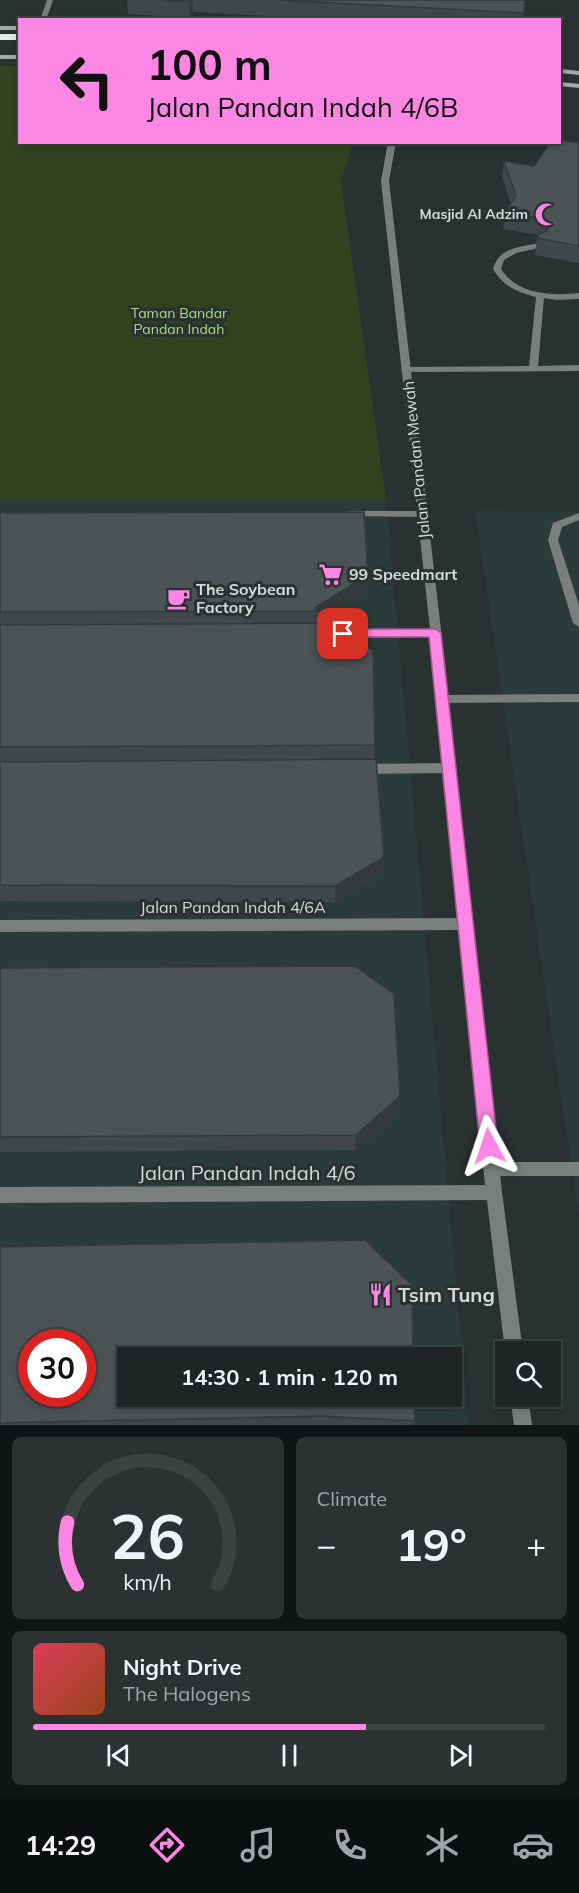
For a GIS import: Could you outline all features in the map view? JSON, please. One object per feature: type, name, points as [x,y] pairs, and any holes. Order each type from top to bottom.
[{"type":"highway","points":[[0,37],[18,37]]},
{"type":"highway","points":[[0,46],[18,46]]},
{"type":"main road","points":[[0,28],[18,28]]},
{"type":"main road","points":[[0,57],[18,57]]},
{"type":"main road","points":[[561,71],[579,73]]},
{"type":"main road","points":[[561,84],[579,86]]},
{"type":"street","points":[[44,18],[50,0]]},
{"type":"street","name":"Jalan Pandan Mewah","points":[[392,144],[384,181],[443,699],[491,1168],[513,1341]]},
{"type":"street","points":[[540,245],[512,250],[498,263],[497,271],[501,279],[511,287],[540,296],[579,296]]},
{"type":"street","points":[[533,368],[540,296]]},
{"type":"street","points":[[405,370],[579,368]]},
{"type":"street","points":[[340,514],[422,513]]},
{"type":"street","points":[[579,516],[557,525],[553,540],[579,623]]},
{"type":"street","points":[[317,634],[435,633]]},
{"type":"street","points":[[443,699],[579,698]]},
{"type":"street","points":[[343,769],[450,768]]},
{"type":"street","name":"Jalan Pandan Indah 4/6A","points":[[0,926],[467,924]]},
{"type":"street","points":[[491,1168],[579,1168]]},
{"type":"street","name":"Jalan Pandan Indah 4/6","points":[[0,1195],[494,1192]]},
{"type":"street","points":[[521,1407],[523,1425]]},
{"type":"shaded area","points":[[386,499],[469,1425],[0,1425],[0,500]]},
{"type":"shaded area","points":[[475,511],[579,512],[579,1218],[536,927]]},
{"type":"green space","name":"Taman Bandar Pandan Indah","points":[[0,66],[18,66],[18,144],[353,144],[341,181],[386,499],[0,500]]},
{"type":"building","points":[[164,0],[190,0],[189,2]]},
{"type":"building","points":[[277,0],[525,0],[524,13]]},
{"type":"building","name":"Masjid Al Adzim","points":[[561,140],[579,143],[579,246],[537,238],[539,234],[547,231],[548,227],[544,225],[547,220],[505,212],[516,196],[504,161],[534,166],[550,144],[561,144]]},
{"type":"building","points":[[364,512],[368,575],[315,608],[318,611],[0,612],[0,513]]},
{"type":"building","points":[[335,623],[373,651],[375,745],[0,747],[0,625]]},
{"type":"building","points":[[376,759],[384,857],[335,886],[0,885],[0,762]]},
{"type":"building","points":[[355,966],[394,994],[400,1096],[356,1135],[0,1137],[0,968]]},
{"type":"building","points":[[365,1240],[412,1285],[413,1347],[117,1347],[117,1407],[414,1407],[415,1421],[322,1416],[0,1423],[0,1247]]},
{"type":"place","name":"Masjid Al Adzim","points":[[546,214]]},
{"type":"place","name":"99 Speedmart","points":[[331,574]]},
{"type":"place","name":"The Soybean Factory","points":[[178,598]]},
{"type":"place","name":"Tsim Tung","points":[[380,1294]]},
{"type":"route","points":[[343,634],[435,633],[489,1146]]}]
